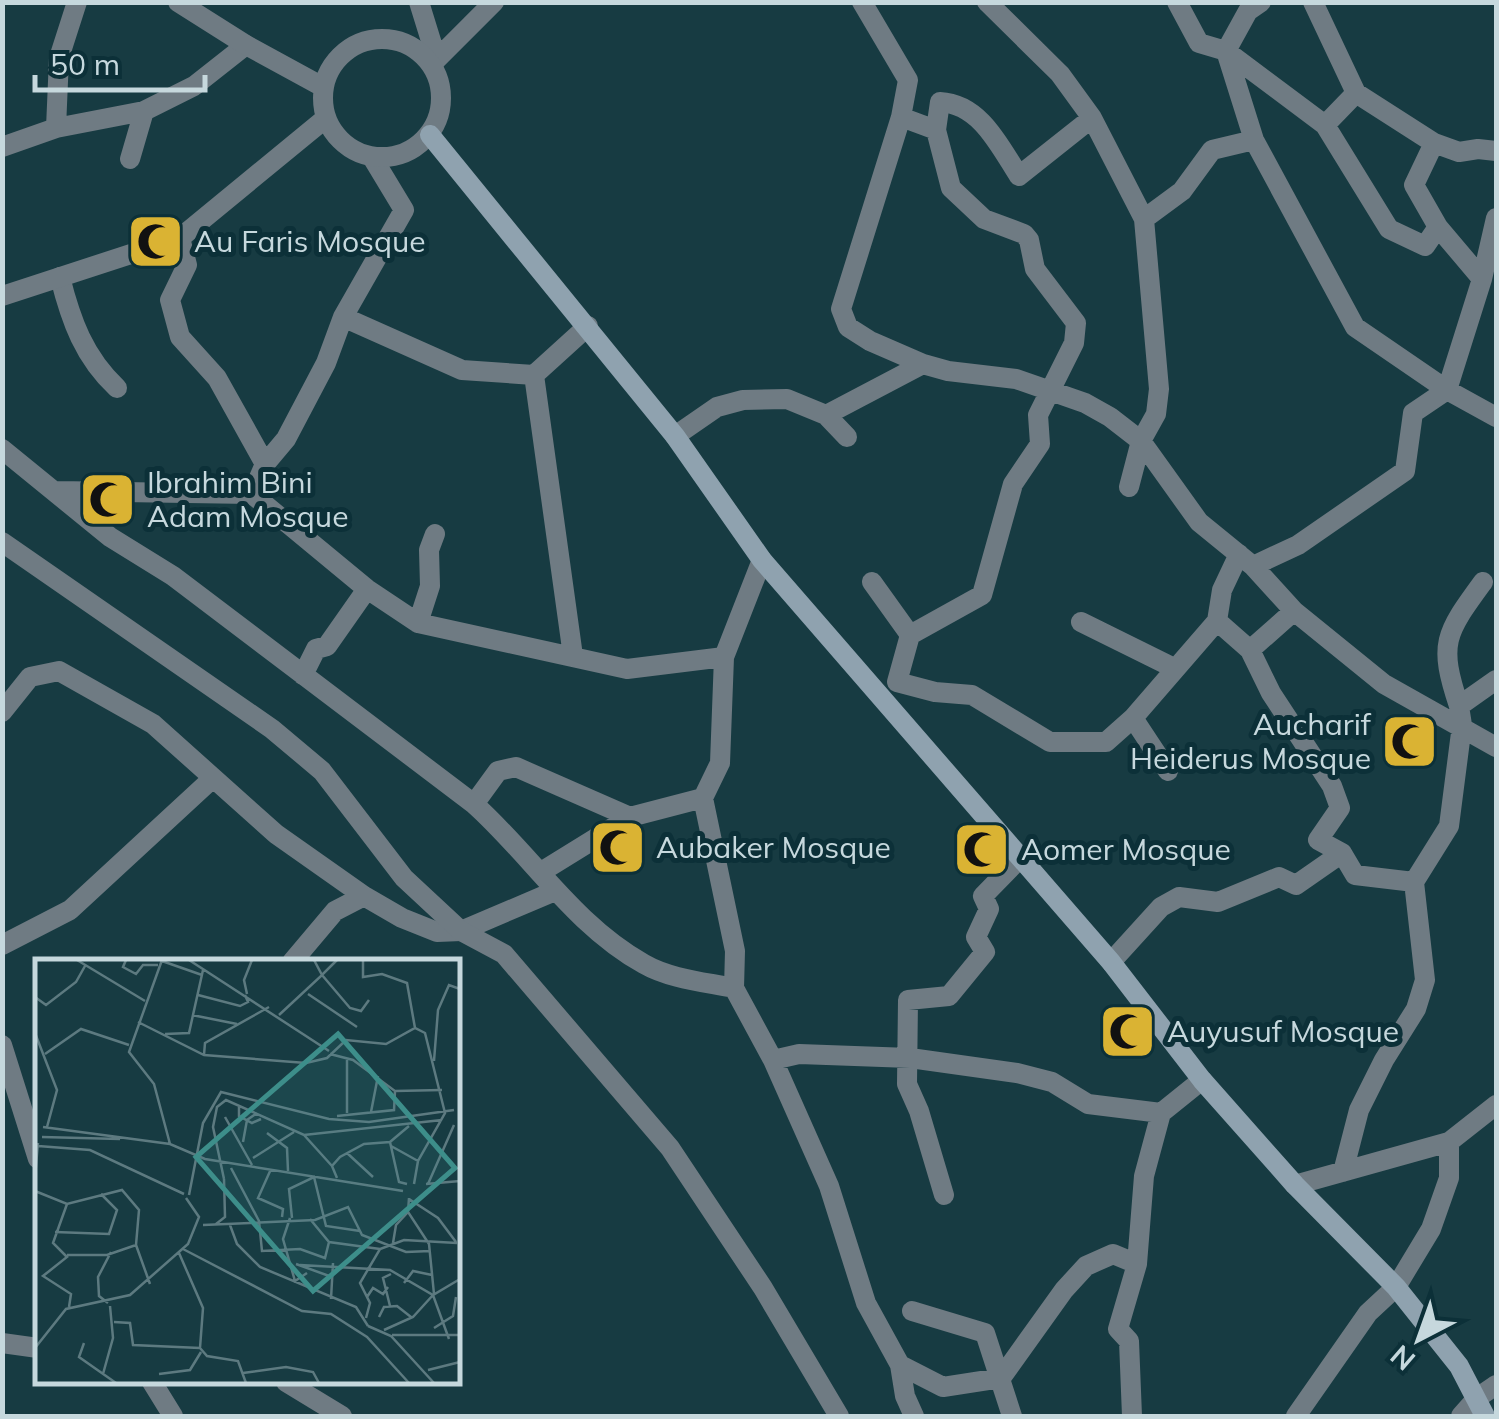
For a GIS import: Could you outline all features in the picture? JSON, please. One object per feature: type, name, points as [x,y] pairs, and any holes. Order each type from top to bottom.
[{"type":"main road","points":[[430,135],[675,436],[762,560],[1112,962],[1202,1080],[1296,1185],[1396,1287],[1458,1366],[1481,1407]]},
{"type":"street","points":[[56,128],[60,58],[77,2]]},
{"type":"street","points":[[178,2],[323,87]]},
{"type":"street","points":[[419,2],[440,81],[442,100],[430,135],[404,154],[372,157],[344,144],[326,118],[323,87],[342,52],[360,42],[380,38],[400,40],[434,61]]},
{"type":"street","points":[[434,61],[494,2]]},
{"type":"street","points":[[862,2],[908,80],[901,118],[841,308],[848,327],[923,364],[948,371],[1016,378],[1085,403],[1110,417],[1142,441],[1199,522],[1246,560],[1294,611],[1384,684],[1460,716],[1496,747]]},
{"type":"street","points":[[987,2],[1060,74],[1092,118],[1144,219],[1159,389],[1156,414],[1142,441],[1129,487]]},
{"type":"street","points":[[1177,2],[1199,43],[1226,51],[1325,125],[1389,229],[1424,246],[1438,228]]},
{"type":"street","points":[[1261,2],[1248,10],[1226,51],[1254,140],[1355,327],[1447,390],[1496,417]]},
{"type":"street","points":[[1313,2],[1356,94],[1434,142],[1459,152],[1496,151]]},
{"type":"street","points":[[2,147],[56,128],[144,112],[194,86],[246,45]]},
{"type":"street","points":[[1325,125],[1356,94]]},
{"type":"street","points":[[1092,118],[1019,176],[989,129],[958,103],[940,102],[936,130],[951,188],[984,219],[1030,240],[1035,269],[1076,323],[1074,343],[1038,415],[1040,444],[1013,484],[982,595],[910,635],[896,682],[935,692],[972,695],[1050,742],[1106,742],[1133,718],[1217,621],[1222,590],[1246,560],[1298,544],[1405,471],[1413,413],[1447,390],[1482,279],[1496,218]]},
{"type":"street","points":[[130,159],[144,112]]},
{"type":"street","points":[[2,296],[180,238],[326,118]]},
{"type":"street","points":[[901,118],[936,130]]},
{"type":"street","points":[[1144,219],[1182,191],[1212,150],[1254,140]]},
{"type":"street","points":[[1434,142],[1414,186],[1438,228],[1482,279]]},
{"type":"street","points":[[252,494],[264,464],[294,424],[326,363],[343,317],[404,210],[372,157]]},
{"type":"street","points":[[180,238],[187,265],[170,300],[180,337],[217,378],[264,464]]},
{"type":"street","points":[[60,277],[72,323],[96,368],[117,388]]},
{"type":"street","points":[[343,317],[462,370],[534,376],[588,326]]},
{"type":"street","points":[[826,415],[923,364]]},
{"type":"street","points":[[534,376],[573,656]]},
{"type":"street","points":[[675,436],[717,407],[743,400],[786,399],[826,415],[847,437]]},
{"type":"street","points":[[2,449],[110,537],[174,576],[474,804],[510,837],[594,929],[646,966],[734,988]]},
{"type":"street","points":[[56,491],[252,494],[367,590],[418,623],[627,669],[724,657]]},
{"type":"street","points":[[418,623],[430,586],[428,550],[435,534]]},
{"type":"street","points":[[2,542],[272,728],[322,771],[404,878],[461,931],[504,954],[670,1148],[763,1288],[839,1416]]},
{"type":"street","points":[[762,560],[724,657],[720,763],[703,798],[735,950],[734,988],[773,1060],[829,1186],[866,1303],[900,1365],[904,1396],[914,1416]]},
{"type":"street","points":[[872,582],[910,635]]},
{"type":"street","points":[[1343,1172],[1358,1110],[1416,1009],[1425,980],[1414,882],[1449,826],[1460,716],[1445,665],[1452,624],[1483,582]]},
{"type":"street","points":[[303,674],[316,650],[327,646],[367,590]]},
{"type":"street","points":[[1250,650],[1294,611]]},
{"type":"street","points":[[1217,621],[1250,650],[1271,693],[1332,786],[1340,808],[1318,840],[1342,853],[1354,875],[1414,882]]},
{"type":"street","points":[[1081,622],[1174,668]]},
{"type":"street","points":[[2,712],[30,677],[59,671],[153,724],[276,834],[364,896],[437,932],[461,931],[556,891]]},
{"type":"street","points":[[1460,716],[1496,680]]},
{"type":"street","points":[[1133,718],[1168,771]]},
{"type":"street","points":[[474,804],[498,770],[516,768],[630,817]]},
{"type":"street","points":[[2,945],[70,910],[212,778]]},
{"type":"street","points":[[541,872],[630,817],[703,798]]},
{"type":"street","points":[[1112,962],[1161,907],[1180,897],[1218,902],[1279,877],[1296,885],[1342,853]]},
{"type":"street","points":[[944,1195],[907,1084],[908,1000],[949,996],[984,952],[976,937],[989,909],[982,896],[1022,856]]},
{"type":"street","points":[[295,959],[335,911],[364,896]]},
{"type":"street","points":[[2,1044],[35,1149]]},
{"type":"street","points":[[773,1060],[799,1054],[910,1058],[1017,1073],[1052,1082],[1088,1104],[1162,1113]]},
{"type":"street","points":[[1132,1416],[1130,1341],[1118,1330],[1136,1264],[1144,1176],[1162,1113],[1202,1080]]},
{"type":"street","points":[[1296,1185],[1450,1142],[1496,1105]]},
{"type":"street","points":[[1296,1416],[1368,1314],[1396,1287],[1432,1230],[1449,1178],[1450,1142]]},
{"type":"street","points":[[900,1365],[944,1387],[1001,1378],[1064,1290],[1086,1266],[1112,1254],[1136,1264]]},
{"type":"street","points":[[912,1311],[985,1333],[1012,1416]]},
{"type":"street","points":[[2,1343],[35,1348]]},
{"type":"street","points":[[153,1384],[173,1416]]},
{"type":"street","points":[[289,1384],[342,1416]]},
{"type":"street","points":[[1461,1416],[1481,1407],[1496,1386]]},
{"type":"place","name":"Au Faris Mosque","points":[[155,242]]},
{"type":"place","name":"Ibrahim Bini Adam Mosque","points":[[108,500]]},
{"type":"place","name":"Aucharif Heiderus Mosque","points":[[1410,742]]},
{"type":"place","name":"Aubaker Mosque","points":[[617,848]]},
{"type":"place","name":"Aomer Mosque","points":[[982,850]]},
{"type":"place","name":"Auyusuf Mosque","points":[[1128,1032]]}]
